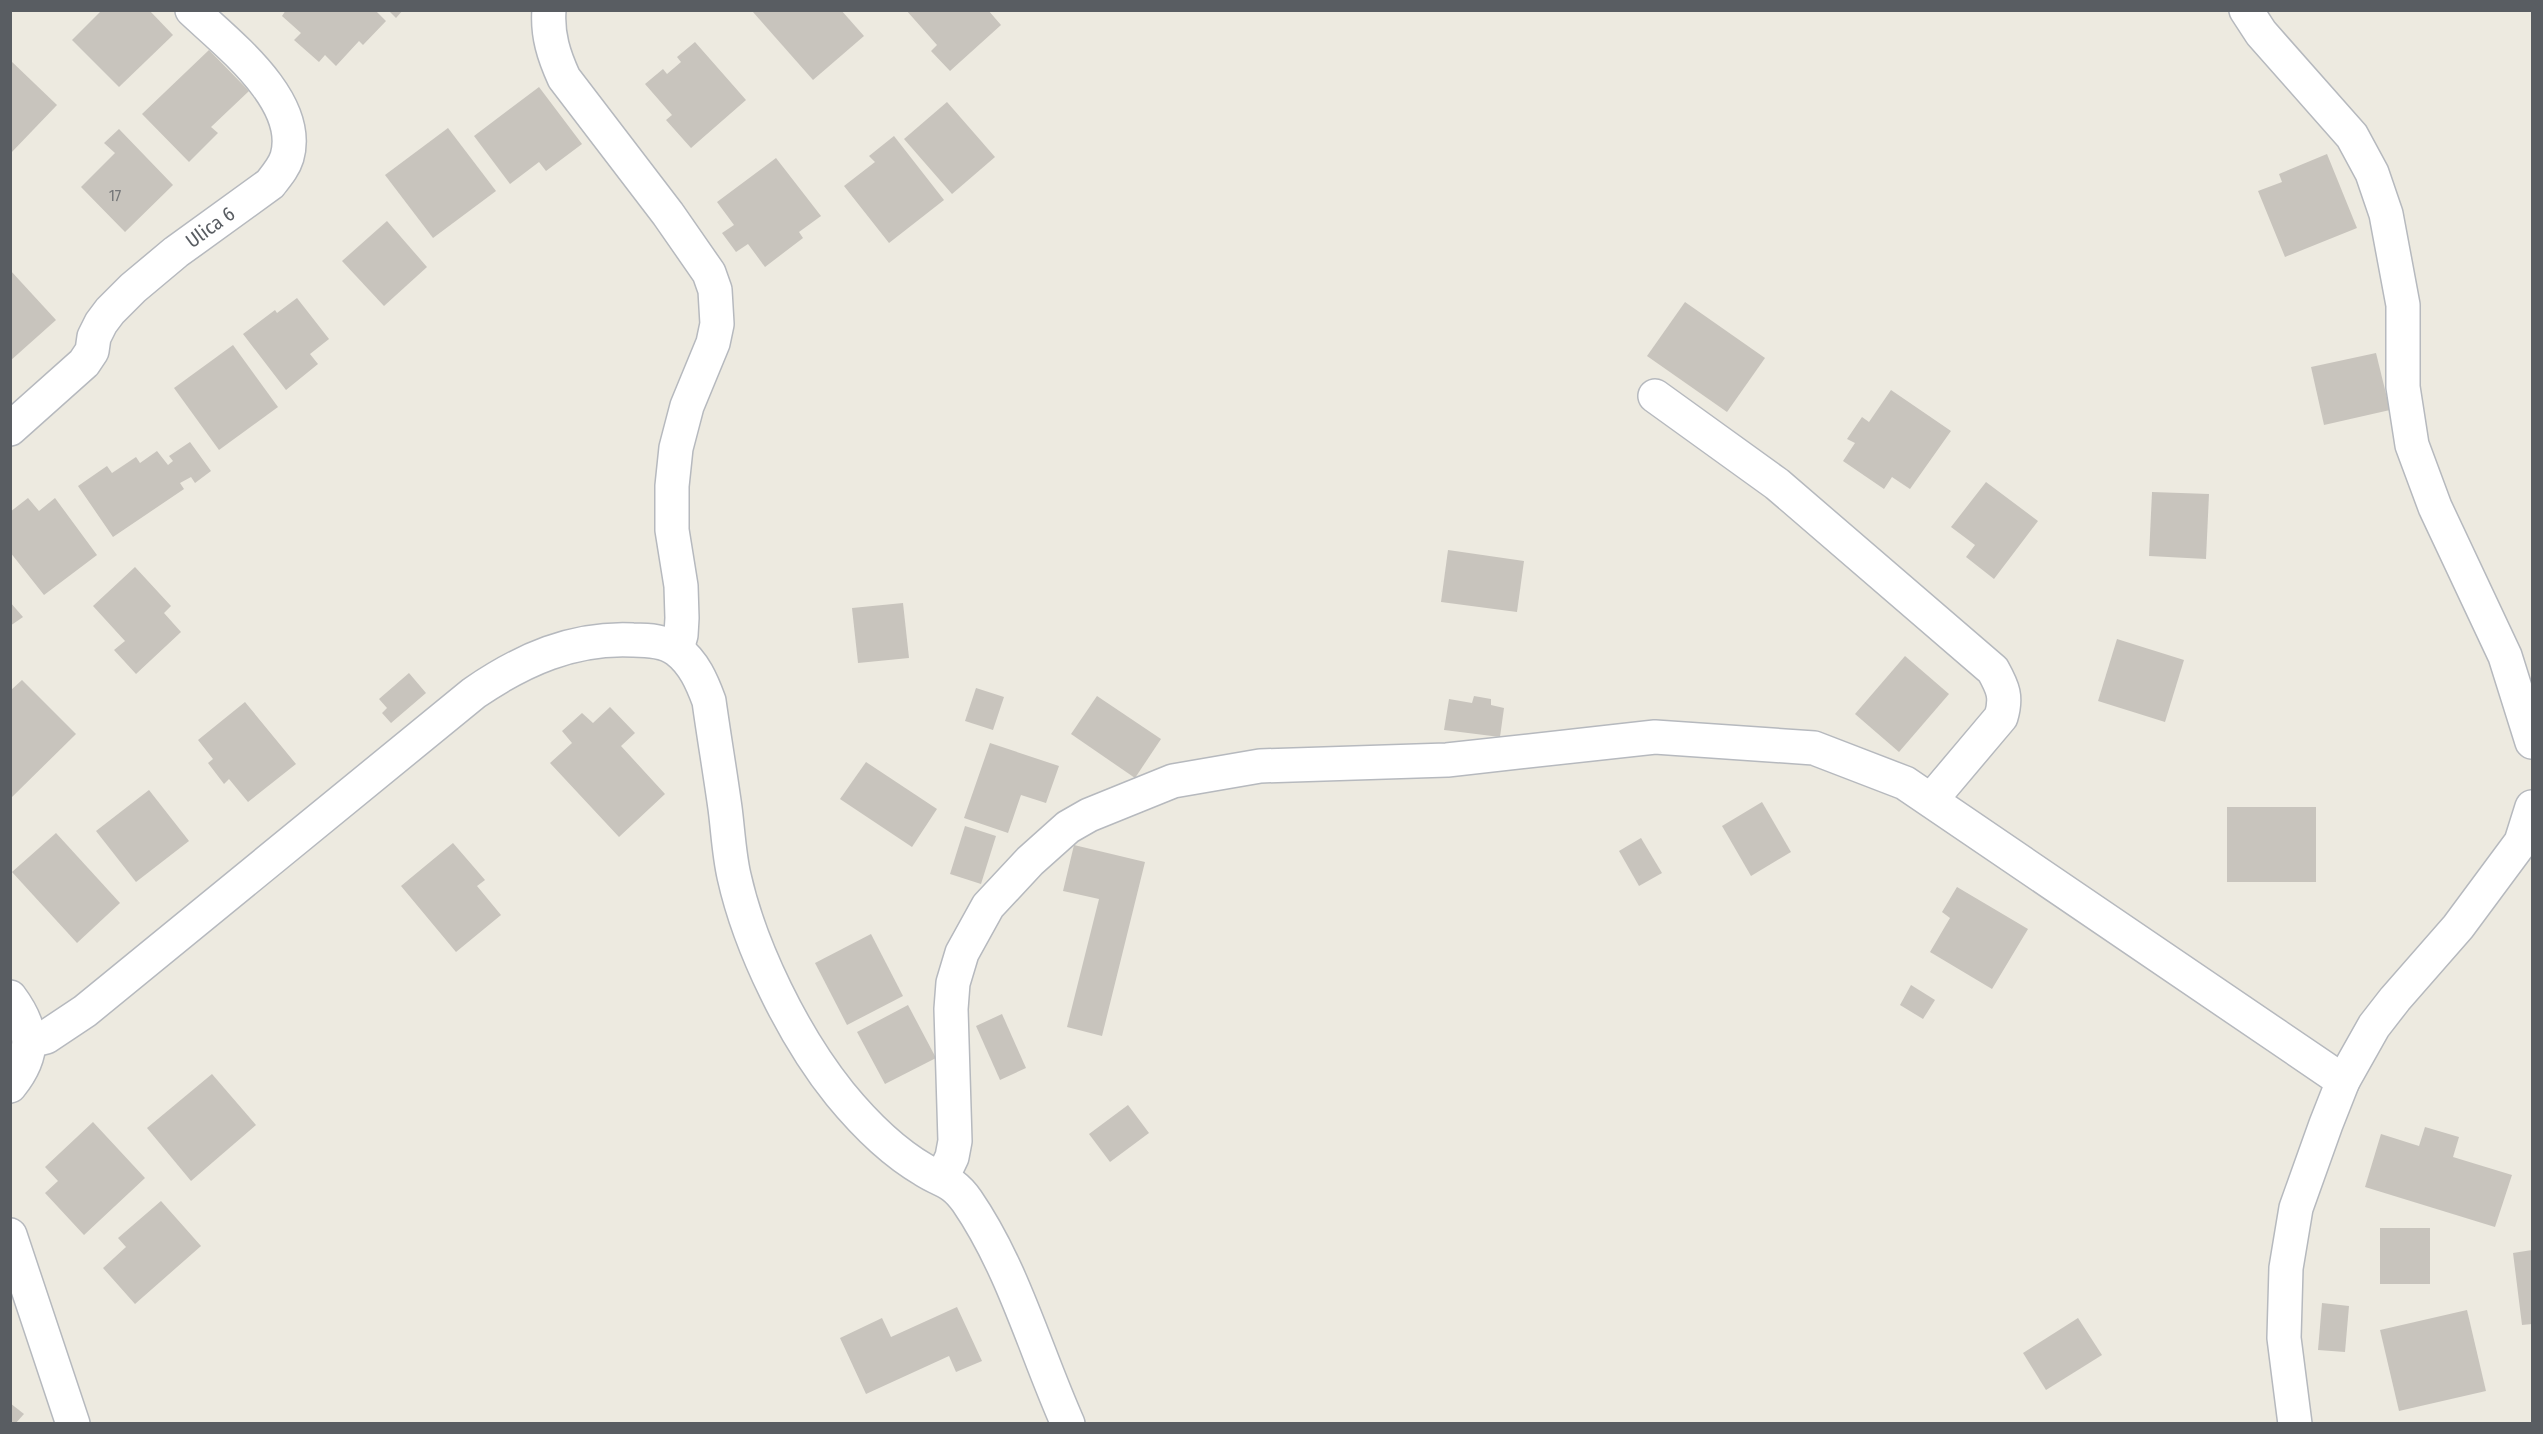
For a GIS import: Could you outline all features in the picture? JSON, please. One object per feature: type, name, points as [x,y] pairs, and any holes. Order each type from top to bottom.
[{"type":"street","name":"Ulica 6","points":[[10,429],[84,363],[92,351],[94,337],[101,322],[134,288],[176,252],[270,184],[282,170],[290,141],[287,122],[279,104],[255,70],[192,10]]},
{"type":"street","points":[[549,10],[549,34],[554,57],[564,78],[668,214],[709,273],[715,290],[717,324],[713,343],[687,406],[676,448],[672,486],[672,530],[681,586],[682,618],[677,650]]},
{"type":"street","points":[[2246,10],[2261,33],[2352,136],[2372,173],[2386,214],[2403,305],[2403,387],[2412,445],[2435,507],[2505,656],[2532,742]]},
{"type":"street","points":[[1655,396],[1777,484],[1993,670],[2005,695],[2006,701],[2001,717],[1931,800]]},
{"type":"street","points":[[30,1041],[46,1037],[86,1011],[437,723],[507,671],[532,658],[564,647],[593,641],[656,640],[677,650],[689,662],[701,680],[709,701],[734,874],[743,909],[783,1001],[805,1043],[841,1095],[883,1139],[925,1171],[942,1178],[966,1200],[982,1225],[1019,1301],[1068,1424]]},
{"type":"street","points":[[942,1178],[948,1169],[955,1141],[951,1009],[954,983],[962,953],[974,927],[988,906],[1005,886],[1068,827],[1089,815],[1173,781],[1260,766],[1447,760],[1656,737],[1814,748],[1905,783],[2343,1082]]},
{"type":"street","points":[[2295,1424],[2284,1338],[2284,1300],[2290,1242],[2296,1208],[2343,1082],[2374,1026],[2458,927],[2521,842],[2532,807]]},
{"type":"street","points":[[10,997],[27,1024],[30,1041],[27,1059],[10,1086]]},
{"type":"street","points":[[10,1235],[73,1424]]},
{"type":"building","points":[[102,10],[149,10],[173,35],[119,87],[72,40]]},
{"type":"building","points":[[286,10],[375,10],[386,21],[363,45],[359,41],[336,66],[325,55],[319,62],[294,40],[301,33],[282,16]]},
{"type":"building","points":[[388,10],[403,10],[396,18]]},
{"type":"building","points":[[754,10],[841,10],[864,36],[813,80],[753,12]]},
{"type":"building","points":[[906,10],[988,10],[1001,25],[950,71],[931,51],[937,45]]},
{"type":"building","points":[[695,42],[746,100],[691,148],[666,120],[672,115],[645,84],[663,69],[667,74],[681,62],[677,57]]},
{"type":"building","points":[[209,50],[249,91],[211,127],[218,133],[189,162],[142,114]]},
{"type":"building","points":[[10,60],[57,105],[10,154]]},
{"type":"building","points":[[539,87],[582,144],[546,171],[539,162],[510,184],[474,136]]},
{"type":"building","points":[[947,102],[995,157],[952,194],[904,139]]},
{"type":"building","points":[[448,128],[496,191],[433,238],[385,175]]},
{"type":"building","points":[[119,129],[173,185],[125,232],[81,187],[115,153],[104,143]]},
{"type":"building","points":[[894,136],[944,200],[889,243],[844,186],[875,162],[869,156]]},
{"type":"building","points":[[2327,154],[2357,228],[2285,257],[2258,191],[2282,182],[2279,174]]},
{"type":"building","points":[[776,158],[821,216],[799,232],[803,238],[765,267],[748,244],[736,252],[722,233],[734,225],[717,202]]},
{"type":"building","points":[[387,221],[427,267],[384,306],[342,261]]},
{"type":"building","points":[[10,270],[56,320],[10,361]]},
{"type":"building","points":[[297,298],[329,339],[310,354],[318,364],[286,390],[243,334],[275,310],[277,313]]},
{"type":"building","points":[[1685,302],[1765,358],[1727,412],[1647,356]]},
{"type":"building","points":[[233,345],[278,407],[219,450],[174,388]]},
{"type":"building","points":[[2376,353],[2390,410],[2324,425],[2311,367]]},
{"type":"building","points":[[1891,390],[1951,431],[1910,489],[1892,477],[1884,489],[1843,461],[1855,443],[1847,439],[1862,417],[1869,422]]},
{"type":"building","points":[[190,442],[211,471],[195,483],[191,477],[180,483],[184,489],[113,537],[78,486],[107,466],[112,473],[136,457],[140,463],[157,451],[168,465],[173,461],[169,456]]},
{"type":"building","points":[[1986,482],[2038,521],[1994,579],[1966,557],[1975,545],[1951,527]]},
{"type":"building","points":[[2152,492],[2209,494],[2206,559],[2149,556]]},
{"type":"building","points":[[28,498],[39,511],[55,498],[97,555],[44,595],[10,552],[10,512]]},
{"type":"building","points":[[1448,550],[1524,561],[1517,612],[1441,602]]},
{"type":"building","points":[[135,567],[171,606],[164,613],[181,632],[136,674],[114,650],[125,641],[93,606]]},
{"type":"building","points":[[10,602],[23,617],[10,626]]},
{"type":"building","points":[[903,603],[909,658],[858,663],[852,608]]},
{"type":"building","points":[[2117,639],[2184,660],[2165,722],[2098,701]]},
{"type":"building","points":[[1905,656],[1949,694],[1899,752],[1855,714]]},
{"type":"building","points":[[409,673],[426,693],[391,723],[382,713],[387,708],[379,699]]},
{"type":"building","points":[[22,680],[76,734],[10,799],[10,691]]},
{"type":"building","points":[[976,688],[1004,697],[993,730],[965,721]]},
{"type":"building","points":[[1097,696],[1161,739],[1135,778],[1071,734]]},
{"type":"building","points":[[1474,696],[1491,699],[1491,705],[1504,708],[1500,737],[1444,730],[1449,699],[1472,703]]},
{"type":"building","points":[[245,702],[296,764],[248,802],[229,779],[224,784],[208,763],[213,759],[198,740]]},
{"type":"building","points":[[610,707],[635,733],[621,746],[665,794],[619,837],[550,763],[572,743],[562,731],[582,713],[593,723]]},
{"type":"building","points":[[990,743],[1059,766],[1046,803],[1021,795],[1008,833],[964,818]]},
{"type":"building","points":[[866,762],[937,809],[912,847],[840,799]]},
{"type":"building","points":[[149,790],[189,841],[136,882],[96,831]]},
{"type":"building","points":[[1762,802],[1791,852],[1751,876],[1722,826]]},
{"type":"building","points":[[2227,807],[2316,807],[2316,882],[2227,882]]},
{"type":"building","points":[[965,826],[996,836],[981,884],[950,874]]},
{"type":"building","points":[[56,833],[120,903],[77,943],[12,872]]},
{"type":"building","points":[[1641,838],[1662,873],[1639,886],[1619,851]]},
{"type":"building","points":[[453,843],[485,880],[477,886],[501,915],[456,952],[401,886]]},
{"type":"building","points":[[1074,845],[1145,862],[1102,1036],[1067,1027],[1099,899],[1063,891]]},
{"type":"building","points":[[1957,887],[2028,929],[1992,989],[1930,952],[1950,918],[1942,912]]},
{"type":"building","points":[[871,934],[903,996],[847,1025],[815,963]]},
{"type":"building","points":[[1911,985],[1935,1000],[1923,1019],[1900,1005]]},
{"type":"building","points":[[908,1005],[936,1058],[885,1084],[857,1032]]},
{"type":"building","points":[[1002,1014],[1026,1068],[1000,1080],[976,1026]]},
{"type":"building","points":[[212,1074],[256,1125],[191,1181],[147,1128]]},
{"type":"building","points":[[1128,1105],[1149,1133],[1110,1162],[1089,1134]]},
{"type":"building","points":[[93,1122],[145,1178],[84,1235],[45,1193],[58,1181],[45,1167]]},
{"type":"building","points":[[2425,1127],[2459,1137],[2453,1157],[2512,1175],[2495,1227],[2365,1187],[2381,1134],[2419,1146]]},
{"type":"building","points":[[161,1201],[201,1246],[135,1304],[103,1268],[126,1247],[118,1238]]},
{"type":"building","points":[[2380,1228],[2430,1228],[2430,1284],[2380,1284]]},
{"type":"building","points":[[2532,1250],[2532,1324],[2522,1325],[2513,1253]]},
{"type":"building","points":[[2322,1303],[2349,1306],[2345,1352],[2318,1350]]},
{"type":"building","points":[[957,1307],[982,1361],[956,1372],[949,1356],[866,1394],[840,1338],[882,1318],[891,1337]]},
{"type":"building","points":[[2467,1310],[2486,1391],[2399,1411],[2380,1330]]},
{"type":"building","points":[[2078,1318],[2102,1355],[2046,1390],[2023,1353]]},
{"type":"building","points":[[10,1403],[24,1414],[15,1424],[10,1424]]}]
